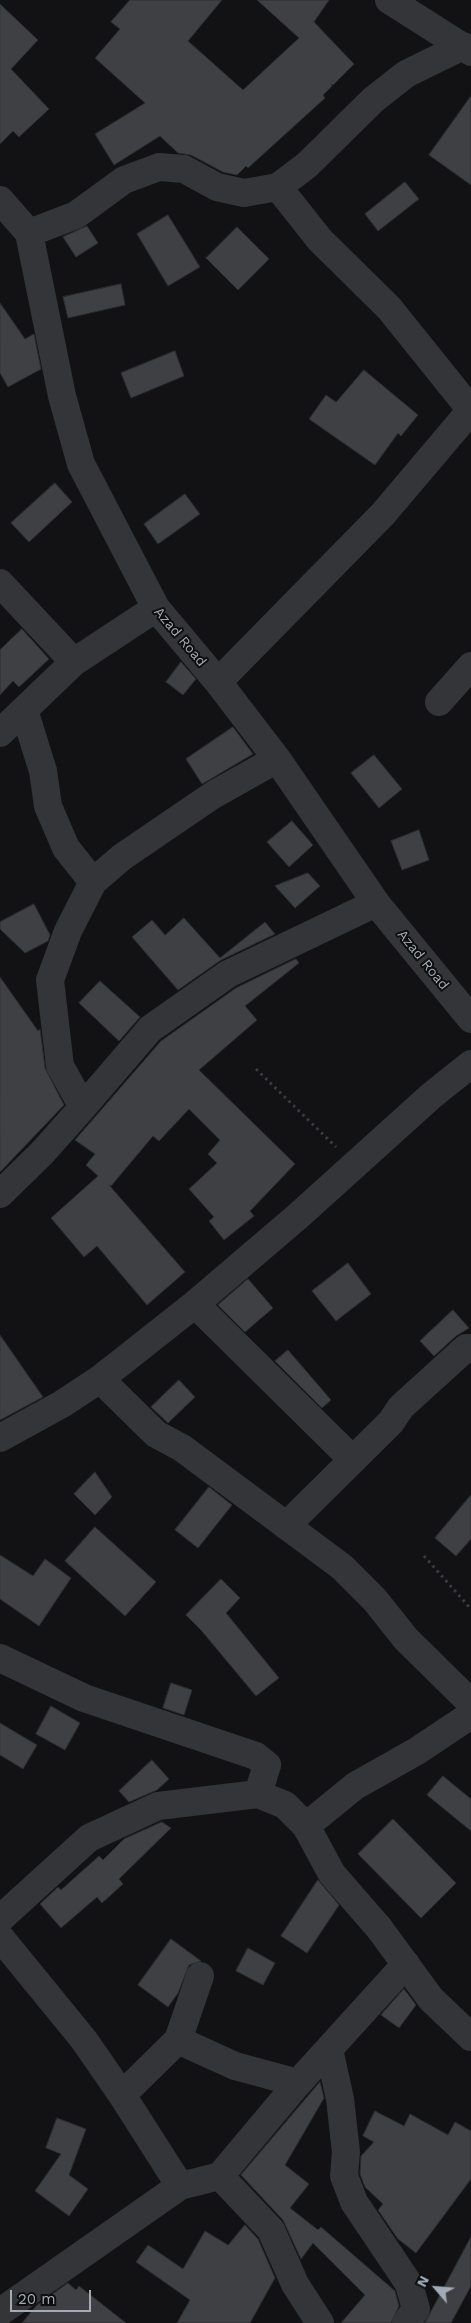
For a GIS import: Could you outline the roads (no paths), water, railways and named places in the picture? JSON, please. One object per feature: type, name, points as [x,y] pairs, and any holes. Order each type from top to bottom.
[{"type":"street","points":[[389,0],[467,49]]},
{"type":"street","points":[[29,233],[76,215],[124,180],[159,168],[184,169],[216,187],[244,193],[278,187],[307,165],[373,100],[406,74],[467,49]]},
{"type":"street","points":[[218,682],[383,514],[471,410],[390,308],[320,240],[278,187]]},
{"type":"street","name":"Azad Road","points":[[0,200],[29,233],[62,396],[80,464],[156,608],[218,682],[277,759],[376,903],[471,1019]]},
{"type":"street","points":[[0,583],[74,662]]},
{"type":"street","points":[[0,733],[74,662],[156,608]]},
{"type":"street","points":[[439,702],[471,666]]},
{"type":"street","points":[[24,710],[43,771],[48,806],[66,848],[92,882]]},
{"type":"street","points":[[83,1107],[60,1066],[50,980],[64,940],[92,882],[122,857],[197,805],[277,759]]},
{"type":"street","points":[[0,1194],[42,1154],[119,1062],[150,1029],[228,974],[376,903]]},
{"type":"street","points":[[0,1438],[62,1404],[100,1379],[195,1304],[471,1064]]},
{"type":"street","points":[[195,1304],[353,1460]]},
{"type":"street","points":[[286,1526],[391,1422],[401,1407],[466,1348],[471,1348]]},
{"type":"street","points":[[100,1379],[156,1434],[182,1448],[342,1567],[375,1600],[406,1639],[471,1703]]},
{"type":"street","points":[[0,1658],[84,1698],[256,1756],[267,1765],[258,1794]]},
{"type":"street","points":[[306,1826],[355,1786],[417,1751],[471,1715]]},
{"type":"street","points":[[0,1919],[89,1838],[158,1806],[258,1794],[285,1806],[306,1826],[332,1874],[406,1964],[431,1999],[471,2038]]},
{"type":"street","points":[[0,1937],[45,1990],[122,2095],[180,2186]]},
{"type":"street","points":[[0,2312],[180,2186],[220,2176],[298,2083],[406,1964]]},
{"type":"street","points":[[122,2095],[178,2040],[200,1976]]},
{"type":"street","points":[[178,2040],[235,2066],[298,2083]]},
{"type":"street","points":[[329,2049],[340,2099],[346,2152],[344,2176],[354,2202],[409,2284],[416,2309],[406,2323]]},
{"type":"street","points":[[220,2176],[271,2230],[295,2284],[320,2323]]}]
